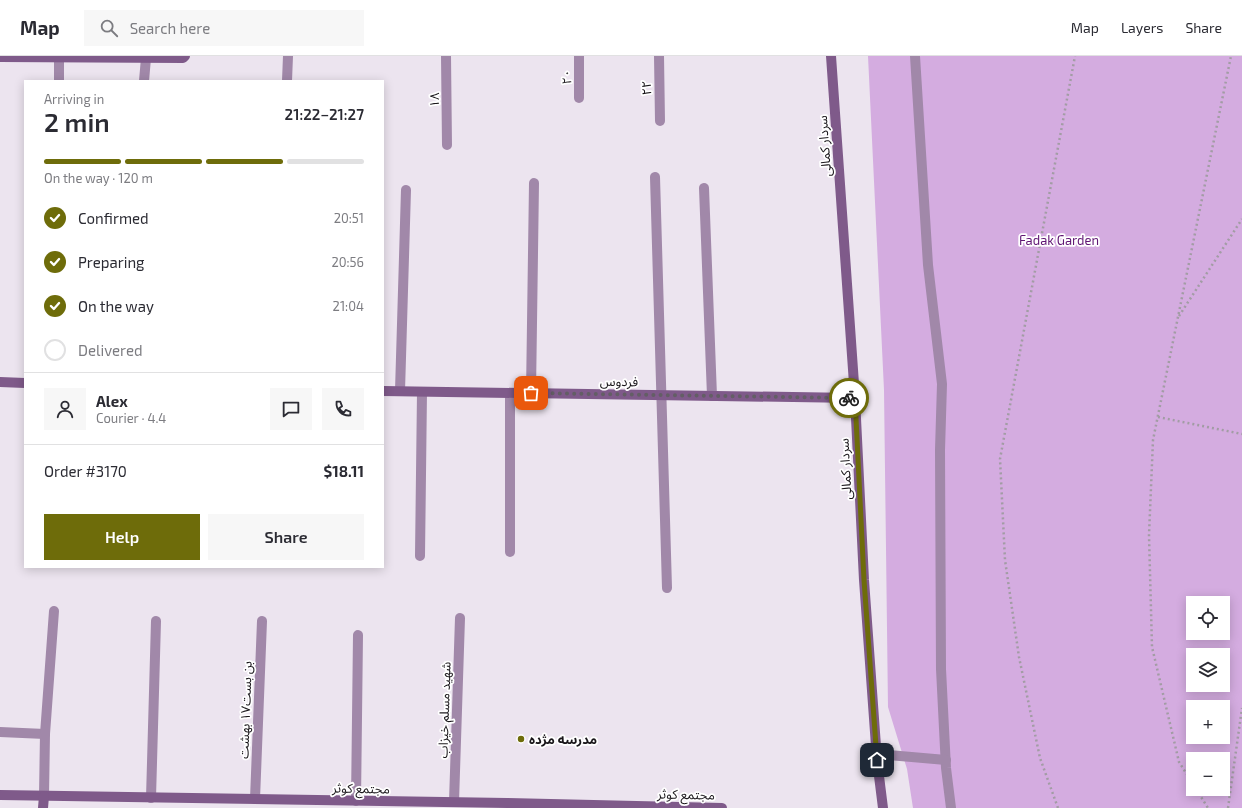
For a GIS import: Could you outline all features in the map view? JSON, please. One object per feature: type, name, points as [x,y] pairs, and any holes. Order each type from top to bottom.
[{"type":"street","points":[[0,57],[183,58],[185,56]]},
{"type":"street","points":[[287,80],[288,56]]},
{"type":"street","name":"۱۸","points":[[446,56],[447,144]]},
{"type":"street","name":"۲۰","points":[[579,98],[580,56]]},
{"type":"street","name":"۲۲","points":[[659,56],[660,121]]},
{"type":"street","name":"سردار کمالی","points":[[830,56],[855,398],[864,580],[877,754],[883,808]]},
{"type":"street","points":[[915,56],[928,265],[942,384],[940,450],[941,669],[946,760],[951,808]]},
{"type":"street","points":[[59,58],[59,80]]},
{"type":"street","points":[[144,80],[146,58]]},
{"type":"street","points":[[656,177],[667,588]]},
{"type":"street","points":[[531,393],[534,183]]},
{"type":"street","points":[[704,188],[712,396]]},
{"type":"street","points":[[400,391],[406,190]]},
{"type":"street","points":[[0,382],[24,383]]},
{"type":"street","name":"فردوس","points":[[384,391],[855,398]]},
{"type":"street","points":[[420,556],[422,392]]},
{"type":"street","points":[[510,393],[510,552]]},
{"type":"street","points":[[43,808],[45,734],[54,611]]},
{"type":"street","name":"شهید مسلم خیزاب","points":[[454,805],[460,618]]},
{"type":"street","points":[[151,798],[156,621]]},
{"type":"street","name":"بن بست۱۷ بهشت","points":[[255,804],[262,621]]},
{"type":"street","points":[[356,801],[358,635]]},
{"type":"street","points":[[0,732],[45,734]]},
{"type":"street","points":[[877,754],[946,760]]},
{"type":"street","name":"مجتمع کوثر","points":[[0,795],[151,798],[255,804],[356,801],[454,805],[722,808]]},
{"type":"path","points":[[1058,808],[1040,758],[1019,657],[1005,560],[1000,459],[1075,56]]},
{"type":"path","points":[[1186,773],[1179,762],[1152,647],[1149,535],[1153,440],[1231,56]]},
{"type":"path","points":[[1178,318],[1242,219]]},
{"type":"path","points":[[1158,417],[1242,434]]},
{"type":"path","points":[[1228,808],[1242,708]]},
{"type":"path","points":[[1200,796],[1208,808]]},
{"type":"green space","name":"Fadak Garden","points":[[868,56],[1242,56],[1242,808],[913,808],[907,769],[888,707],[884,390]]},
{"type":"way so far","points":[[531,393],[849,398]]},
{"type":"place","name":"مدرسه مژده","points":[[521,739]]},
{"type":"route","points":[[849,398],[855,398],[864,580],[877,760]]}]
